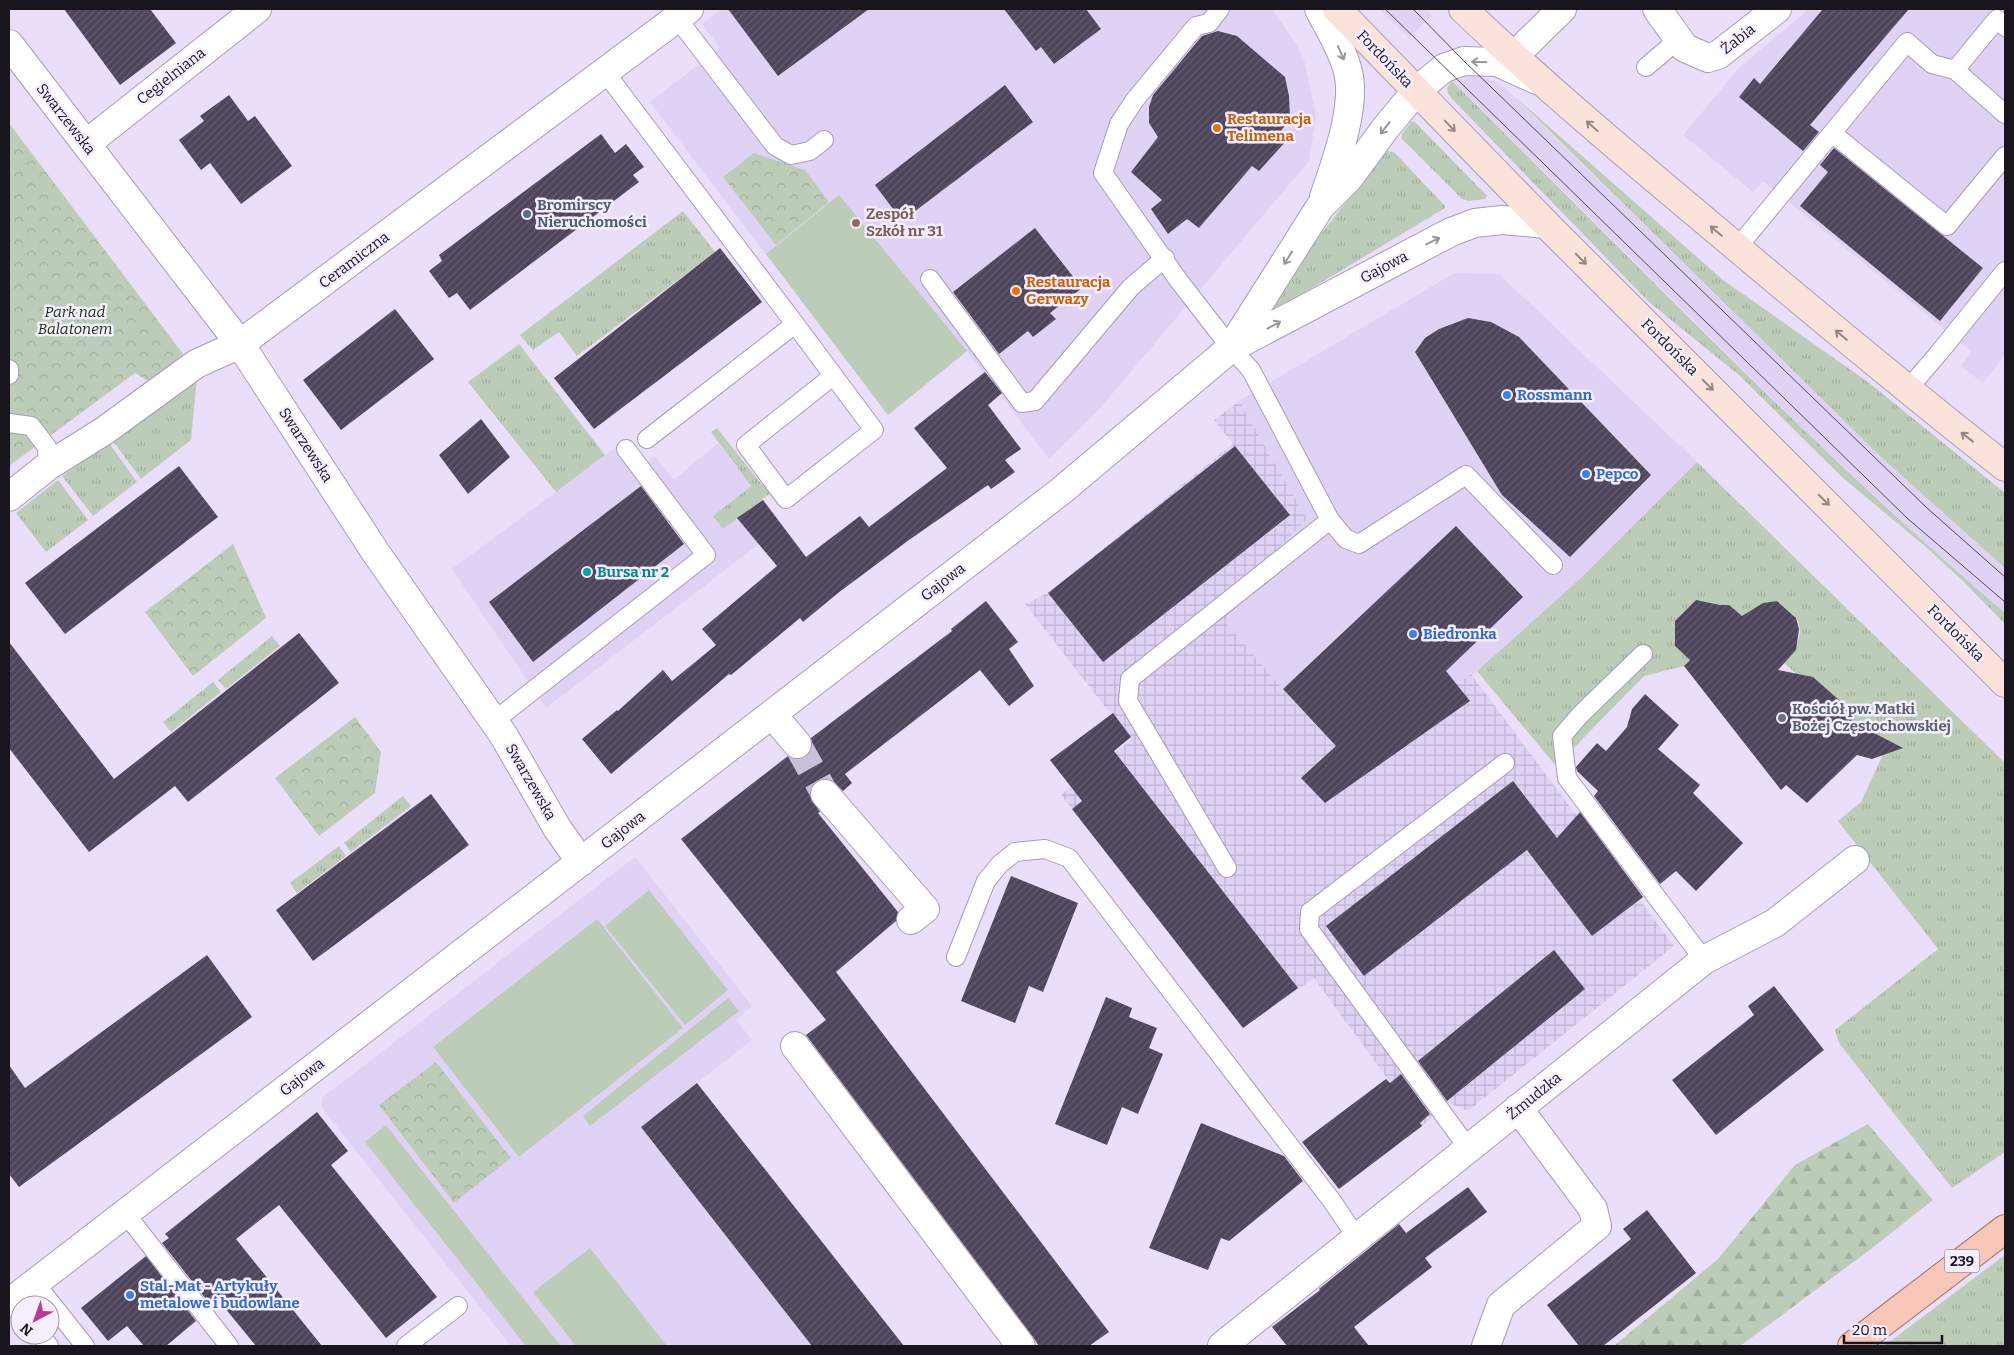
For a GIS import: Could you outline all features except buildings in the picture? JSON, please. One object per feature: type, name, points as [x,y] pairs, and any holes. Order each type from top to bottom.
[{"type":"main road","name":"Fordońska","points":[[1337,9],[1546,224],[2005,682]]},
{"type":"main road","points":[[1463,9],[1513,57],[1737,248],[1907,390],[2005,467]]},
{"type":"main road","name":"239","points":[[1852,1346],[2005,1229]]},
{"type":"street","name":"Cegielniana","points":[[86,144],[257,9]]},
{"type":"street","name":"Gajowa","points":[[1231,348],[1320,206],[1337,161],[1350,98],[1349,74],[1343,56],[1319,9]]},
{"type":"street","points":[[1513,57],[1562,9]]},
{"type":"street","name":"Żabia","points":[[1657,9],[1685,48],[1708,58],[1718,55],[1777,9]]},
{"type":"street","name":"Ceramiczna","points":[[9,497],[48,466],[104,431],[196,364],[240,344],[683,13]]},
{"type":"street","name":"Swarzewska","points":[[9,44],[240,344],[376,553],[504,736],[557,828],[581,862]]},
{"type":"street","name":"Gajowa","points":[[1320,206],[1349,178],[1384,130],[1416,91],[1444,68],[1464,61],[1497,62],[1541,81]]},
{"type":"street","name":"Gajowa","points":[[23,1295],[35,1283],[125,1213],[1061,491],[1231,348],[1451,232],[1476,223],[1502,220],[1546,224]]},
{"type":"street","points":[[772,714],[797,744]]},
{"type":"street","points":[[825,794],[925,909],[911,920]]},
{"type":"street","name":"Żmudzka","points":[[1222,1346],[1704,960],[1775,923],[1856,860]]},
{"type":"street","points":[[794,1046],[1021,1346]]},
{"type":"street","points":[[1486,1346],[1501,1305],[1597,1226],[1593,1209],[1518,1108]]},
{"type":"lane","points":[[1220,9],[1209,23],[1196,26],[1134,101],[1120,124],[1103,173],[1179,281],[1231,348],[1251,370],[1330,520],[1346,539],[1359,544],[1466,475],[1553,565]]},
{"type":"lane","points":[[683,13],[775,146],[791,155],[810,151],[824,140]]},
{"type":"lane","points":[[1955,70],[1997,19],[2005,27]]},
{"type":"lane","points":[[1646,67],[1679,39]]},
{"type":"lane","points":[[1737,248],[1907,42],[1932,64],[1955,70],[2005,114]]},
{"type":"lane","points":[[605,72],[795,324],[834,376],[874,430],[786,499],[746,445],[834,376]]},
{"type":"lane","points":[[1832,133],[1947,226],[2005,156]]},
{"type":"lane","points":[[930,279],[1022,403],[1035,401],[1131,286],[1164,258]]},
{"type":"lane","points":[[1907,390],[2005,271]]},
{"type":"lane","points":[[647,439],[795,324]]},
{"type":"lane","points":[[9,369],[9,375]]},
{"type":"lane","points":[[9,423],[31,426],[47,447],[48,466]]},
{"type":"lane","points":[[494,721],[706,555],[626,449]]},
{"type":"lane","points":[[1227,868],[1128,701],[1130,679],[1330,520]]},
{"type":"lane","points":[[1643,654],[1580,715],[1562,736],[1566,778],[1704,960]]},
{"type":"lane","points":[[1468,1148],[1309,929],[1310,912],[1505,763]]},
{"type":"lane","points":[[956,957],[986,881],[1000,864],[1015,852],[1045,849],[1069,858],[1332,1201],[1356,1238]]},
{"type":"lane","points":[[125,1213],[229,1346]]},
{"type":"lane","points":[[35,1283],[85,1346]]},
{"type":"lane","points":[[406,1346],[458,1306]]},
{"type":"shaded area","points":[[722,9],[1272,9],[1304,59],[1316,116],[1309,161],[1095,414],[1049,459],[967,351],[888,415],[650,102],[720,48],[702,24]]},
{"type":"shaded area","points":[[1379,9],[1426,9],[1432,15],[1409,38]]},
{"type":"shaded area","points":[[1809,9],[2005,9],[2005,355],[1983,383],[1961,366],[1972,352],[1763,181],[1753,192],[1683,135],[1739,68]]},
{"type":"shaded area","points":[[1474,76],[1494,81],[1506,89],[1883,459],[2005,568],[2005,613],[1933,550],[1814,440],[1453,81]]},
{"type":"shaded area","points":[[1454,273],[1499,274],[1697,462],[1582,577],[1477,671],[1351,763],[1226,623],[1228,600],[1307,519],[1239,401]]},
{"type":"shaded area","points":[[1239,401],[1307,519],[1228,600],[1226,623],[1351,763],[1471,674],[1674,946],[1468,1111],[1449,1103],[1422,1126],[1314,978],[1243,1028],[1061,795],[1131,740],[1025,604],[1048,593],[1233,444],[1214,420]]},
{"type":"shaded area","points":[[623,442],[643,466],[655,456],[674,480],[718,443],[782,526],[546,708],[452,569]]},
{"type":"shaded area","points":[[635,857],[752,1006],[736,1020],[752,1040],[697,1083],[904,1346],[511,1346],[322,1108],[322,1098]]},
{"type":"green space","points":[[1452,81],[1793,419],[1933,550],[2005,613],[2005,624],[1926,547],[1843,478],[1740,376],[1649,302],[1453,100],[1448,94],[1447,88]]},
{"type":"green space","points":[[1514,96],[1723,280],[1868,382],[2005,493],[2005,568],[1883,459]]},
{"type":"green space","points":[[1412,121],[1487,196],[1485,199],[1469,201],[1462,199],[1401,138]]},
{"type":"green space","name":"Park nad Balatonem","points":[[9,123],[183,354],[151,383],[135,373],[9,466]]},
{"type":"green space","points":[[1387,151],[1394,152],[1445,208],[1254,323],[1253,319]]},
{"type":"green space","points":[[754,153],[805,170],[829,202],[776,245],[723,177]]},
{"type":"green space","points":[[839,195],[967,351],[888,415],[766,254]]},
{"type":"green space","points":[[683,211],[715,252],[577,356],[559,332],[533,350],[520,335]]},
{"type":"green space","points":[[519,344],[605,455],[556,492],[468,382]]},
{"type":"green space","points":[[197,378],[191,440],[141,479],[112,440]]},
{"type":"green space","points":[[717,428],[759,481],[771,493],[723,529],[713,516],[751,486],[711,432]]},
{"type":"green space","points":[[109,443],[137,482],[93,516],[62,476]]},
{"type":"green space","points":[[1697,462],[2005,763],[2005,1152],[1952,1188],[1839,1043],[1835,1030],[1938,949],[1838,821],[1861,802],[1884,752],[1850,722],[1856,714],[1845,705],[1840,712],[1784,663],[1792,654],[1798,642],[1800,629],[1795,617],[1777,601],[1763,603],[1744,618],[1696,600],[1675,621],[1675,634],[1690,660],[1684,666],[1644,676],[1556,766],[1477,671],[1582,577]]},
{"type":"green space","points":[[58,480],[88,520],[46,552],[16,513]]},
{"type":"green space","points":[[233,544],[266,618],[193,676],[145,612]]},
{"type":"green space","points":[[272,636],[280,646],[226,689],[218,680]]},
{"type":"green space","points":[[213,682],[221,692],[171,732],[163,722]]},
{"type":"green space","points":[[355,717],[381,752],[375,793],[319,836],[275,778]]},
{"type":"green space","points":[[403,796],[411,806],[351,852],[344,843]]},
{"type":"green space","points":[[339,846],[346,856],[297,893],[290,883]]},
{"type":"green space","points":[[649,890],[728,990],[685,1025],[605,926]]},
{"type":"green space","points":[[597,919],[683,1028],[519,1157],[433,1047]]},
{"type":"green space","points":[[728,998],[739,1011],[590,1126],[583,1116]]},
{"type":"green space","points":[[436,1062],[511,1158],[454,1203],[379,1105]]},
{"type":"green space","points":[[1868,1124],[1933,1200],[1867,1252],[1740,1346],[1614,1346],[1718,1259],[1795,1165]]},
{"type":"green space","points":[[386,1125],[561,1346],[526,1346],[365,1142]]},
{"type":"green space","points":[[590,1248],[667,1346],[576,1346],[533,1292]]},
{"type":"green space","points":[[2005,1255],[2005,1346],[1884,1346]]},
{"type":"tunnel","points":[[797,744],[825,794]]},
{"type":"tram line","points":[[1385,9],[1907,518],[2005,602]]},
{"type":"tram line","points":[[1413,9],[1464,61],[1927,508],[2005,577]]},
{"type":"place","name":"Restauracja Telimena","points":[[1217,128]]},
{"type":"place","name":"Bromirscy Nieruchomości","points":[[527,214]]},
{"type":"place","name":"Zespół Szkół nr 31","points":[[856,223]]},
{"type":"place","name":"Restauracja Gerwazy","points":[[1016,291]]},
{"type":"place","name":"Rossmann","points":[[1507,395]]},
{"type":"place","name":"Pepco","points":[[1586,474]]},
{"type":"place","name":"Bursa nr 2","points":[[587,572]]},
{"type":"place","name":"Biedronka","points":[[1413,634]]},
{"type":"place","name":"Kościół pw. Matki Bożej Częstochowskiej","points":[[1782,718]]},
{"type":"place","name":"Stal-Mat - Artykuły metalowe i budowlane","points":[[130,1295]]}]
